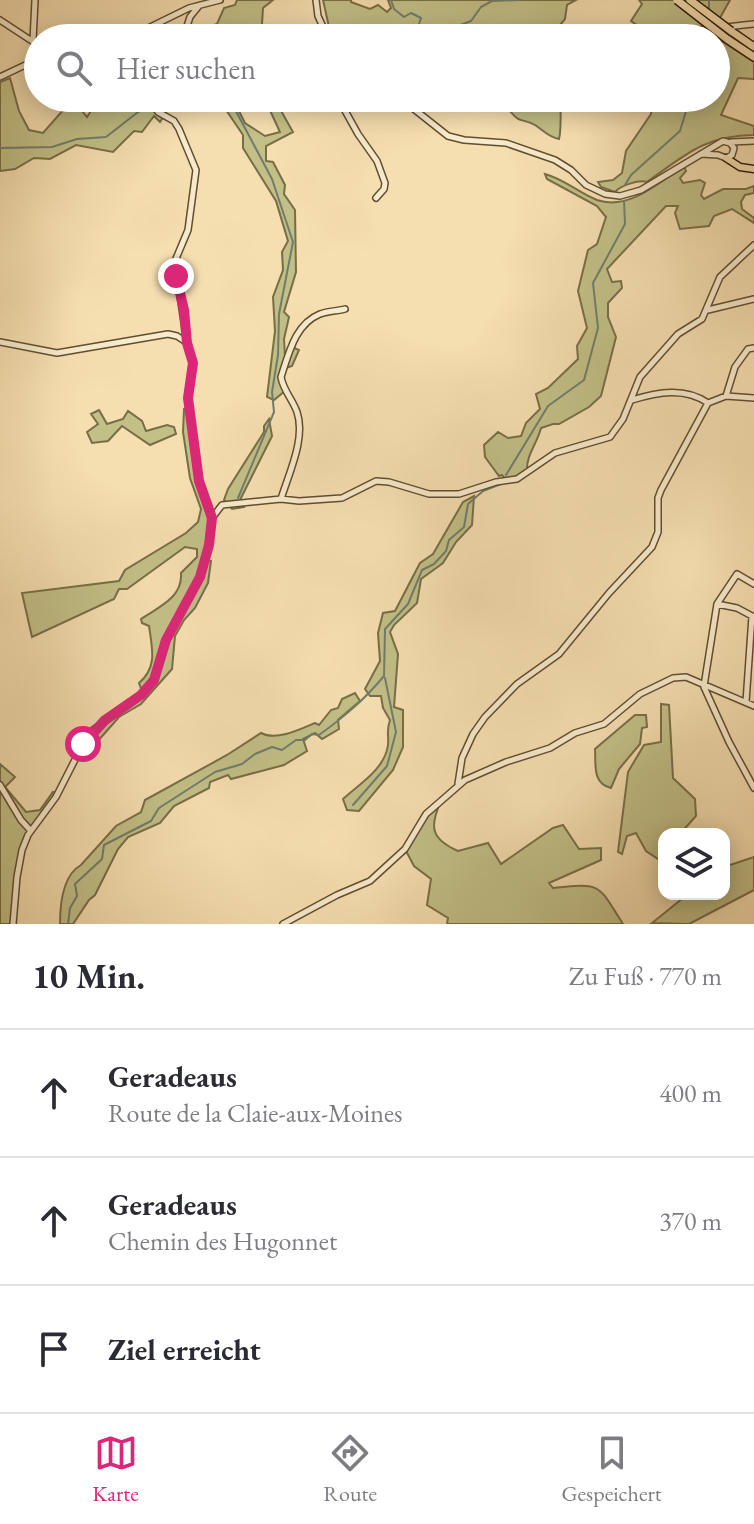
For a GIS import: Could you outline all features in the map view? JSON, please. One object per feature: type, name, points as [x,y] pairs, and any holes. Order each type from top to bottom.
[{"type":"highway","points":[[677,0],[709,24]]},
{"type":"highway","points":[[690,0],[723,24]]},
{"type":"highway","points":[[730,29],[754,47]]},
{"type":"highway","points":[[730,39],[754,57]]},
{"type":"main road","points":[[730,151],[736,165],[754,169]]},
{"type":"street","points":[[35,0],[36,24]]},
{"type":"street","points":[[153,24],[198,5],[220,0]]},
{"type":"street","points":[[316,0],[322,24]]},
{"type":"street","points":[[188,24],[198,5]]},
{"type":"street","points":[[0,20],[24,35]]},
{"type":"street","points":[[730,28],[754,24]]},
{"type":"street","points":[[0,77],[24,66]]},
{"type":"street","points":[[13,924],[22,850],[31,831],[56,797],[93,730],[141,695],[154,680],[166,640],[200,577],[209,545],[212,518],[199,481],[189,405],[193,363],[187,343],[175,261],[188,230],[196,170],[174,121],[158,112]]},
{"type":"street","points":[[346,112],[383,174],[384,189],[376,198]]},
{"type":"street","points":[[418,112],[448,136],[506,143],[555,160],[586,185],[605,194],[620,196],[641,190],[723,141],[730,151]]},
{"type":"street","points":[[701,154],[718,155],[754,141]]},
{"type":"street","points":[[717,147],[718,155]]},
{"type":"street","points":[[206,499],[222,505],[281,499],[342,498],[376,481],[445,495],[517,479],[555,453],[610,437],[623,419],[636,384],[678,334],[702,319],[720,277],[754,245]]},
{"type":"street","points":[[708,310],[754,299]]},
{"type":"street","points":[[281,499],[299,426],[298,415],[281,377],[303,325],[320,314],[345,309]]},
{"type":"street","points":[[0,342],[57,353],[168,334],[187,343]]},
{"type":"street","points":[[726,396],[735,367],[748,349],[754,348]]},
{"type":"street","points":[[631,400],[671,392],[688,394],[708,403]]},
{"type":"street","points":[[458,785],[462,758],[485,717],[517,684],[559,654],[652,547],[658,532],[658,498],[661,490],[708,403],[726,396],[754,398]]},
{"type":"street","points":[[212,518],[222,505]]},
{"type":"street","points":[[754,584],[737,574],[717,604],[704,686],[754,788]]},
{"type":"street","points":[[717,604],[737,608],[752,616],[746,702]]},
{"type":"street","points":[[283,924],[370,881],[396,860],[426,814],[472,776],[604,724],[640,694],[673,678],[686,677],[754,706]]},
{"type":"street","points":[[462,769],[472,776]]},
{"type":"street","points":[[0,785],[31,831]]},
{"type":"shaded area","points":[[237,0],[273,0],[263,8],[262,24],[217,24],[224,8],[235,5]]},
{"type":"shaded area","points":[[323,0],[351,0],[370,9],[378,5],[387,12],[391,8],[388,0],[576,0],[567,5],[565,19],[561,24],[328,24]]},
{"type":"shaded area","points":[[639,0],[730,0],[717,24],[635,24],[631,21],[642,4]]},
{"type":"shaded area","points":[[730,46],[754,62],[754,79],[738,78],[730,95]]},
{"type":"shaded area","points":[[10,78],[19,111],[29,130],[43,133],[61,112],[83,112],[87,117],[90,112],[166,112],[160,122],[154,116],[142,132],[134,131],[113,152],[76,145],[50,159],[34,158],[15,169],[0,171],[0,82]]},
{"type":"shaded area","points":[[227,112],[240,112],[245,123],[265,136],[280,132],[271,112],[282,112],[293,132],[266,146],[266,161],[273,162],[285,185],[284,194],[295,210],[296,272],[284,312],[289,317],[284,339],[285,356],[294,348],[299,350],[292,366],[283,369],[280,379],[285,391],[274,400],[267,397],[275,331],[273,297],[283,270],[282,252],[288,241],[276,201],[243,148],[243,135]]},
{"type":"shaded area","points":[[511,112],[561,112],[559,139],[552,137]]},
{"type":"shaded area","points":[[722,112],[721,115],[754,126],[754,135],[722,139],[697,148],[647,182],[639,181],[615,192],[601,187],[598,182],[613,180],[622,173],[626,151],[651,114]]},
{"type":"shaded area","points":[[684,166],[686,171],[680,178],[683,183],[700,180],[705,183],[701,195],[704,199],[723,189],[754,186],[754,193],[745,195],[741,202],[742,209],[754,218],[754,223],[732,209],[714,216],[709,226],[680,229],[675,213],[678,206],[666,206],[607,269],[612,282],[621,281],[622,288],[608,303],[608,317],[616,337],[601,396],[589,407],[559,424],[541,428],[528,460],[527,471],[506,480],[499,476],[485,457],[484,445],[498,432],[508,438],[521,436],[526,423],[540,409],[536,394],[548,388],[578,359],[577,346],[587,328],[578,291],[588,250],[597,244],[606,217],[597,206],[547,179],[545,174],[597,200],[621,202],[654,187]]},
{"type":"shaded area","points":[[188,408],[198,481],[210,518],[208,544],[198,577],[165,639],[153,679],[142,691],[139,683],[149,670],[152,649],[149,626],[141,619],[174,595],[181,581],[181,573],[197,557],[197,549],[185,547],[127,589],[119,589],[114,599],[32,637],[22,593],[119,581],[125,570],[186,533],[198,522],[201,509],[190,478],[183,432],[184,409]]},
{"type":"shaded area","points":[[99,410],[107,424],[123,419],[128,411],[142,421],[146,431],[167,425],[174,427],[176,434],[150,445],[122,426],[108,441],[92,443],[87,432],[98,424],[91,414]]},
{"type":"shaded area","points":[[269,419],[272,436],[240,500],[244,507],[232,509],[224,500],[228,489]]},
{"type":"shaded area","points":[[474,496],[472,525],[456,542],[443,563],[421,579],[417,603],[390,632],[398,654],[394,707],[403,710],[403,747],[393,770],[359,811],[347,810],[343,799],[377,769],[388,745],[390,720],[381,696],[370,696],[365,689],[380,661],[378,633],[383,613],[395,611],[420,563],[433,554],[463,502]]},
{"type":"shaded area","points":[[207,560],[211,561],[208,583],[175,636],[172,669],[141,704],[119,717],[97,742],[89,739],[155,681],[167,641]]},
{"type":"shaded area","points":[[355,693],[360,701],[338,720],[339,729],[322,739],[315,733],[303,739],[307,751],[284,765],[231,779],[228,775],[210,782],[209,788],[174,806],[160,823],[128,837],[118,849],[95,895],[73,924],[60,924],[62,900],[70,876],[116,826],[141,812],[145,800],[261,733],[274,736],[315,723],[319,725],[331,710],[338,708],[342,699]]},
{"type":"shaded area","points":[[661,704],[669,705],[673,778],[695,799],[696,816],[685,828],[658,828],[658,859],[646,851],[636,833],[627,836],[622,854],[618,852],[628,772],[644,745],[661,742]]},
{"type":"shaded area","points":[[635,715],[646,715],[647,727],[642,728],[640,744],[619,769],[611,788],[605,786],[598,778],[595,767],[595,749]]},
{"type":"shaded area","points":[[0,764],[15,777],[5,787],[26,812],[40,810],[53,792],[57,793],[21,849],[11,924],[0,924]]},
{"type":"shaded area","points":[[441,801],[434,825],[442,842],[458,851],[488,843],[501,864],[553,828],[563,825],[579,849],[601,848],[601,860],[549,883],[553,888],[590,886],[597,889],[623,924],[447,924],[448,918],[427,905],[431,879],[414,866],[405,849],[426,814]]},
{"type":"shaded area","points":[[754,857],[754,890],[689,924],[652,923],[681,900],[730,900],[730,865]]},
{"type":"waterway","points":[[391,0],[394,9],[404,17],[411,13],[421,18],[419,24]]},
{"type":"waterway","points":[[463,24],[471,21],[481,7],[492,1],[518,0]]},
{"type":"waterway","points":[[709,0],[709,9]]},
{"type":"waterway","points":[[0,148],[52,147],[77,139],[106,137],[138,112]]},
{"type":"waterway","points":[[236,112],[272,179],[293,242],[279,314],[278,355],[272,392],[274,412],[238,498]]},
{"type":"waterway","points":[[625,185],[631,175],[680,131],[686,112]]},
{"type":"waterway","points":[[506,475],[548,406],[584,380],[598,328],[593,283],[625,224],[624,201]]},
{"type":"waterway","points":[[68,924],[70,908],[77,896],[75,884],[102,859],[104,845],[151,821],[159,808],[215,772],[242,764],[272,747],[282,750],[296,740],[305,740],[312,734],[319,735],[368,693],[384,676],[385,629],[408,604],[422,570],[434,564],[446,551],[449,540],[464,527],[468,504],[483,491],[501,484]]},
{"type":"waterway","points":[[353,805],[387,766],[396,732],[385,678]]},
{"type":"route","points":[[83,744],[93,730],[141,695],[154,680],[166,640],[200,577],[209,545],[212,518],[199,481],[188,398],[193,363],[176,276]]}]
